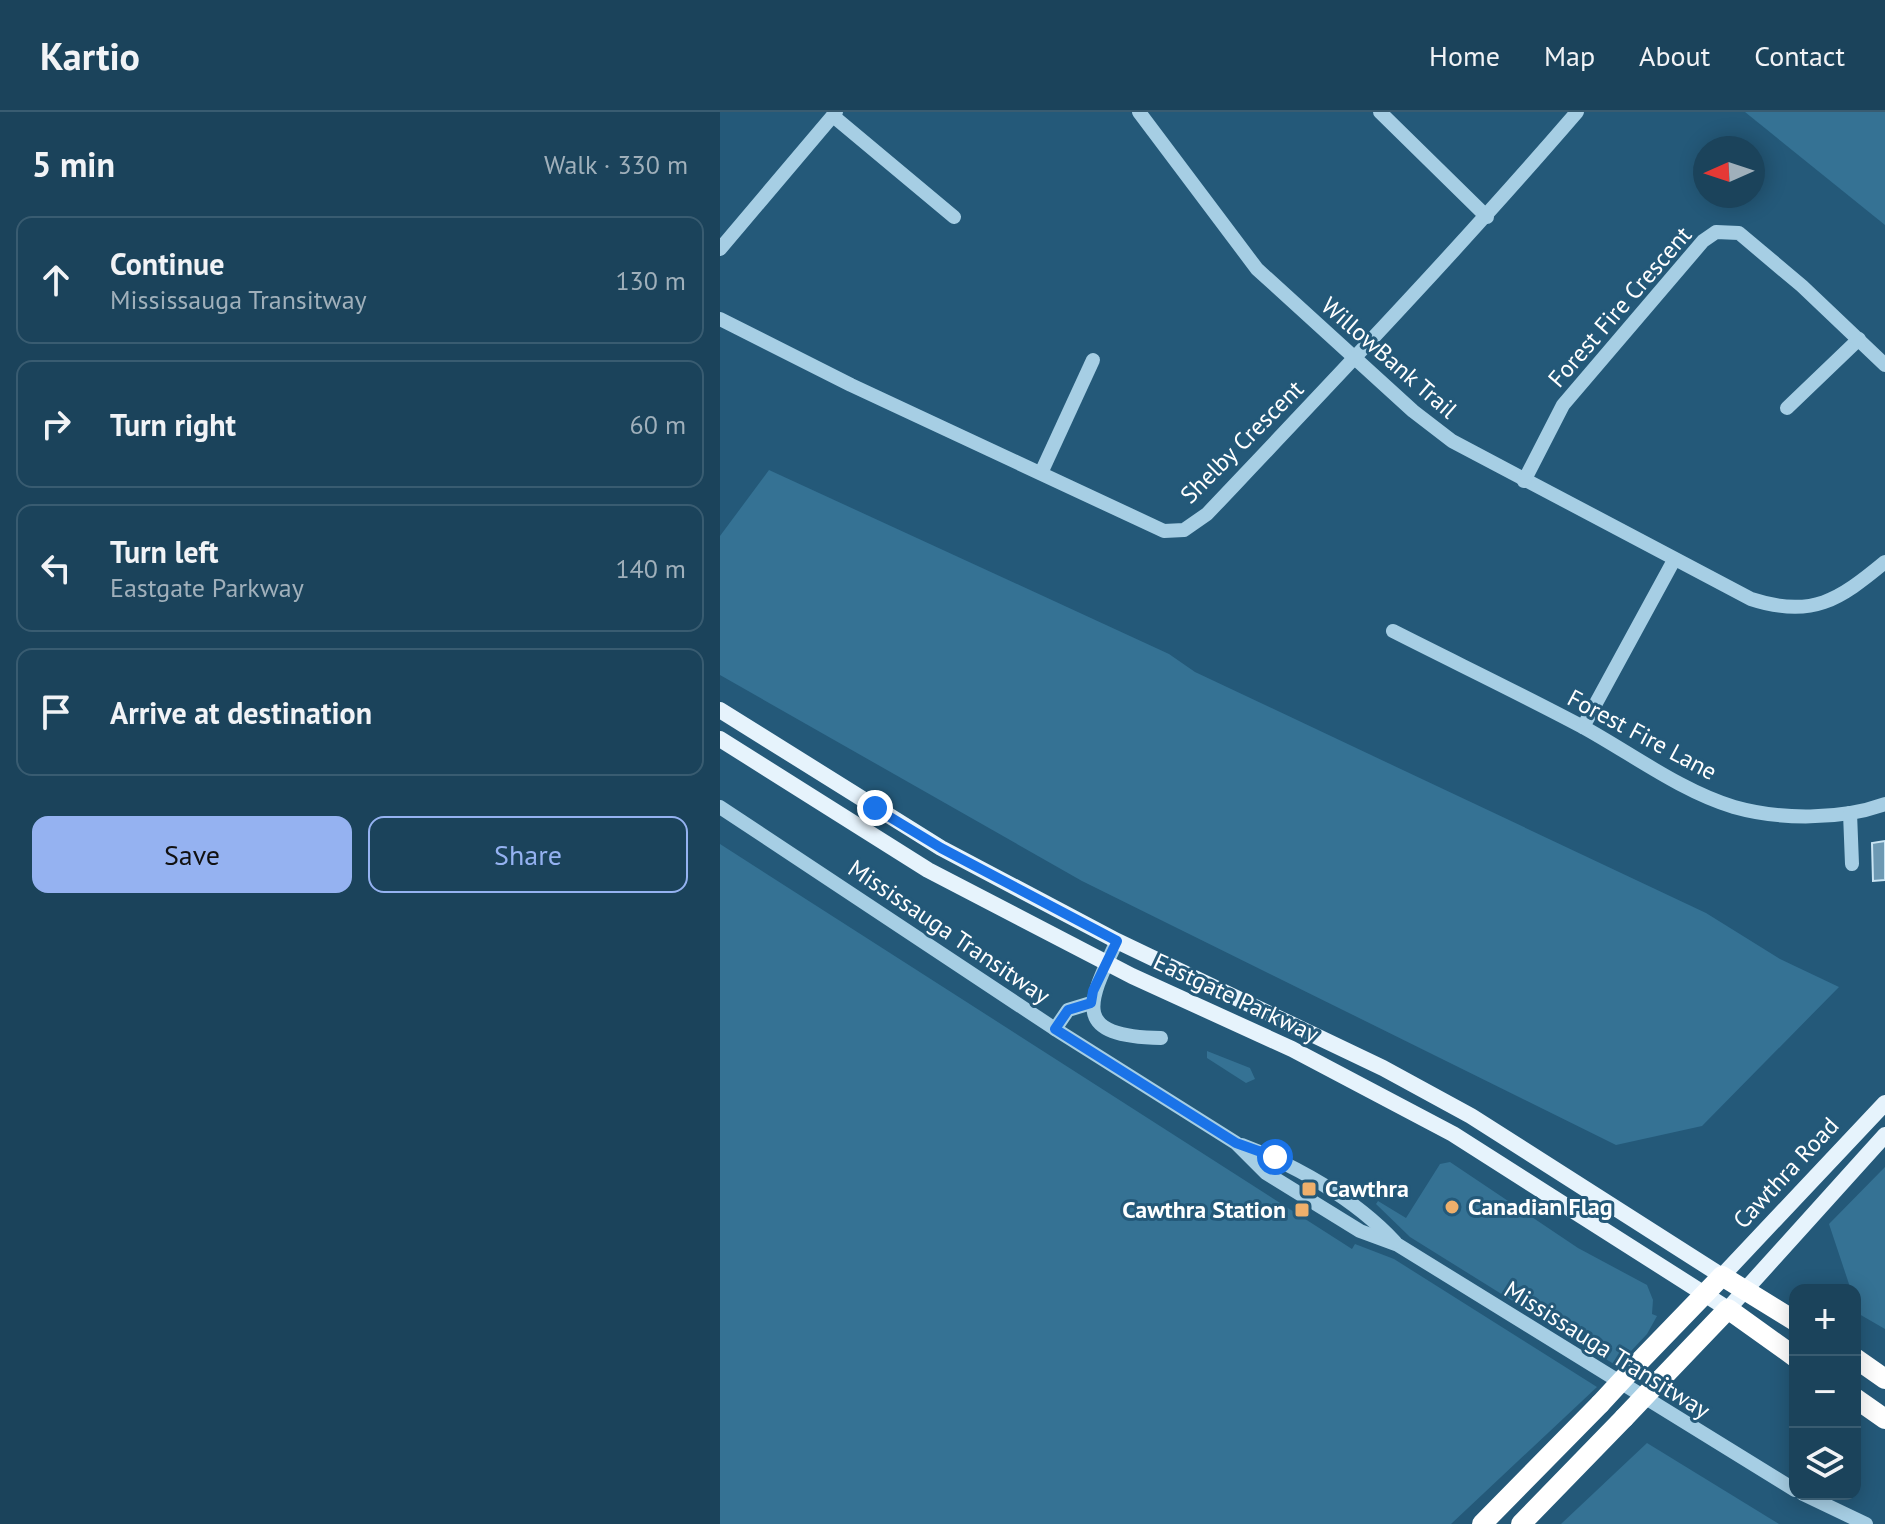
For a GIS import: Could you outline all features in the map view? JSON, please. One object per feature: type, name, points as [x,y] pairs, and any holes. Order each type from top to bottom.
[{"type":"highway","points":[[1482,1524],[1722,1276],[1789,1317]]},
{"type":"highway","points":[[1521,1524],[1728,1309],[1794,1356]]},
{"type":"highway","points":[[1861,1362],[1885,1379]]},
{"type":"highway","points":[[1861,1402],[1885,1419]]},
{"type":"main road","name":"Eastgate Parkway","points":[[720,710],[941,848],[1117,941],[1383,1068],[1471,1116],[1722,1276]]},
{"type":"main road","name":"Eastgate Parkway","points":[[720,739],[928,870],[1106,963],[1292,1049],[1453,1134],[1728,1309]]},
{"type":"main road","name":"Cawthra Road","points":[[1722,1276],[1885,1103]]},
{"type":"main road","name":"Cawthra Road","points":[[1728,1309],[1885,1135]]},
{"type":"street","name":"WillowBank Trail","points":[[1139,112],[1257,269],[1432,428],[1524,481],[1674,560]]},
{"type":"street","points":[[1380,112],[1487,217]]},
{"type":"street","name":"Shelby Crescent","points":[[720,319],[851,385],[1164,531],[1184,530],[1207,514],[1487,217],[1577,112]]},
{"type":"street","points":[[720,249],[835,114],[954,217]]},
{"type":"street","name":"Forest Fire Crescent","points":[[1524,481],[1563,405],[1585,376],[1703,241],[1716,232],[1739,233],[1885,365]]},
{"type":"street","points":[[1787,408],[1859,339]]},
{"type":"street","points":[[1041,473],[1093,360]]},
{"type":"street","points":[[1583,727],[1674,560],[1751,599],[1794,609],[1837,598],[1885,562]]},
{"type":"street","name":"Forest Fire Lane","points":[[1393,631],[1583,727],[1698,792],[1735,807],[1776,813],[1850,813],[1885,804]]},
{"type":"street","name":"Mississauga Transitway","points":[[720,807],[1055,1029],[1236,1143],[1266,1173],[1360,1231],[1398,1245],[1789,1486]]},
{"type":"street","points":[[1850,813],[1852,864]]},
{"type":"street","points":[[1117,941],[1093,991],[1091,1003],[1095,1017],[1105,1029],[1118,1035],[1161,1038]]},
{"type":"street","points":[[1055,1029],[1068,1010],[1091,1003]]},
{"type":"street","points":[[1816,1500],[1866,1524]]},
{"type":"shaded area","points":[[1745,112],[1885,112],[1885,225]]},
{"type":"shaded area","points":[[769,470],[1169,654],[1195,672],[1706,913],[1780,959],[1839,987],[1702,1126],[1616,1145],[1082,881],[720,675],[720,536]]},
{"type":"shaded area","points":[[720,844],[1352,1249],[1355,1244],[1394,1259],[1597,1387],[1451,1524],[720,1524]]},
{"type":"shaded area","points":[[1207,1051],[1250,1068],[1255,1079],[1246,1083],[1207,1058]]},
{"type":"shaded area","points":[[1450,1162],[1578,1248],[1647,1285],[1653,1300],[1652,1314],[1657,1316],[1647,1334],[1617,1366],[1410,1237],[1376,1204],[1378,1201],[1406,1218],[1440,1164]]},
{"type":"shaded area","points":[[1885,1167],[1885,1329],[1861,1315],[1861,1284],[1849,1284],[1829,1224]]},
{"type":"shaded area","points":[[1647,1443],[1779,1524],[1561,1524]]},
{"type":"building","points":[[1885,841],[1885,880],[1873,881],[1872,843]]},
{"type":"place","name":"Cawthra","points":[[1309,1189]]},
{"type":"place","name":"Canadian Flag","points":[[1452,1207]]},
{"type":"place","name":"Cawthra Station","points":[[1302,1210]]},
{"type":"route","points":[[875,808],[941,848],[1117,941],[1093,991],[1091,1003],[1068,1010],[1055,1029],[1236,1143],[1275,1157]]}]
